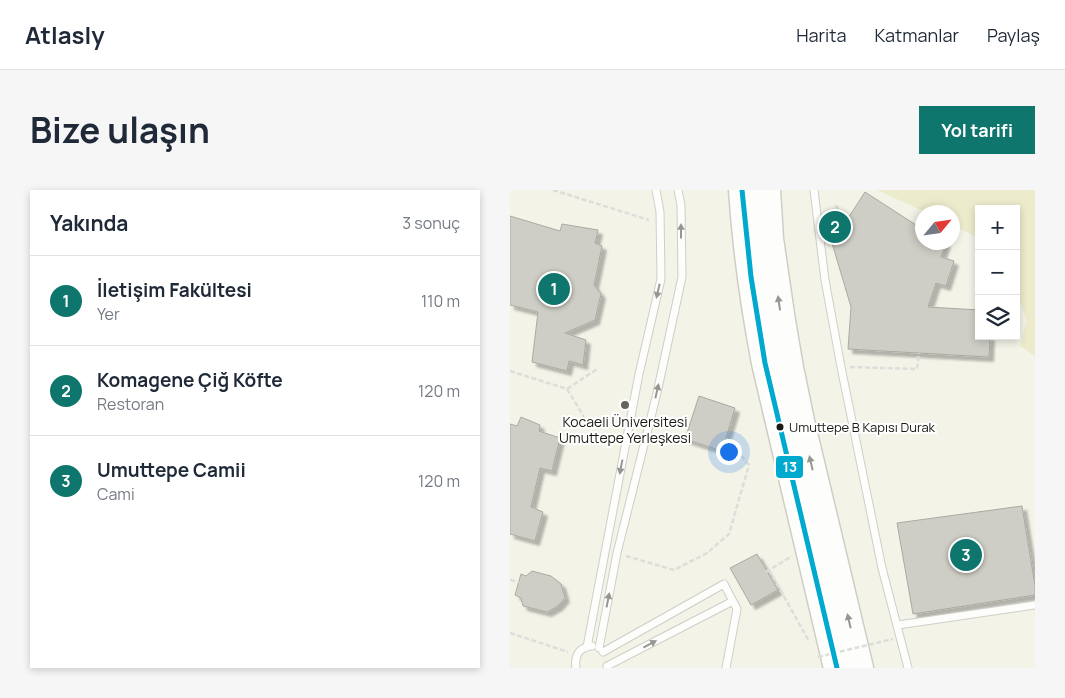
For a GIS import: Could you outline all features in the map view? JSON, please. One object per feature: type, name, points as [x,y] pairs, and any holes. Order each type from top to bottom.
[{"type":"highway","points":[[742,190],[750,271],[765,363],[808,546],[827,662]]},
{"type":"highway","points":[[767,190],[770,239],[790,368],[860,668]]},
{"type":"lane","points":[[587,647],[639,374],[661,279],[660,212],[656,190]]},
{"type":"lane","points":[[601,650],[617,553],[657,393],[682,277],[681,205],[678,190]]},
{"type":"lane","points":[[814,190],[825,280],[841,367],[879,550],[908,668]]},
{"type":"lane","points":[[601,650],[724,584],[737,608],[726,668]]},
{"type":"lane","points":[[606,667],[733,601]]},
{"type":"lane","points":[[898,625],[1035,605]]},
{"type":"lane","points":[[573,667],[577,655],[583,648],[593,646],[601,650],[607,659],[606,667]]},
{"type":"path","points":[[553,190],[660,223]]},
{"type":"path","points":[[820,236],[836,206],[847,220]]},
{"type":"path","points":[[841,367],[917,369],[919,353]]},
{"type":"path","points":[[567,389],[597,369]]},
{"type":"path","points":[[510,371],[567,389],[584,418]]},
{"type":"path","points":[[617,553],[674,570],[707,553],[729,534],[748,465],[726,438]]},
{"type":"path","points":[[808,546],[768,571],[813,648]]},
{"type":"path","points":[[510,580],[519,582]]},
{"type":"path","points":[[510,633],[577,655]]},
{"type":"path","points":[[827,662],[893,639]]},
{"type":"green space","points":[[877,190],[1035,190],[1035,356],[1020,346],[1027,320],[1020,302],[1020,205],[975,205],[975,236],[960,228],[960,205],[915,205],[915,207]]},
{"type":"building","points":[[865,192],[915,224],[915,250],[943,250],[941,257],[954,261],[946,286],[936,283],[928,307],[975,310],[975,340],[990,340],[989,357],[848,349],[851,307],[832,243]]},
{"type":"building","points":[[510,216],[560,231],[562,224],[598,230],[595,243],[602,246],[594,285],[601,294],[595,320],[565,333],[586,340],[583,365],[569,361],[567,371],[532,362],[538,312],[510,305]]},
{"type":"building","points":[[699,396],[735,408],[722,451],[685,439]]},
{"type":"building","points":[[521,417],[540,425],[539,431],[560,438],[552,471],[540,468],[531,507],[543,512],[535,541],[510,534],[510,424],[517,426]]},
{"type":"building","points":[[1022,506],[1035,595],[913,614],[897,523]]},
{"type":"building","points":[[757,554],[778,590],[751,605],[730,568]]},
{"type":"building","points":[[532,571],[551,576],[561,584],[565,598],[558,606],[547,612],[523,606],[521,598],[515,595],[521,574],[526,576]]},
{"type":"transit line","name":"13","points":[[742,190],[751,277],[765,363],[837,668]]},
{"type":"place","name":"Komagene Çiğ Köfte","points":[[835,227]]},
{"type":"place","name":"İletişim Fakültesi","points":[[554,289]]},
{"type":"place","name":"Kocaeli Üniversitesi Umuttepe Yerleşkesi","points":[[625,405]]},
{"type":"place","name":"Umuttepe B Kapısı Durak","points":[[780,427]]},
{"type":"place","name":"Umuttepe Camii","points":[[966,555]]}]
